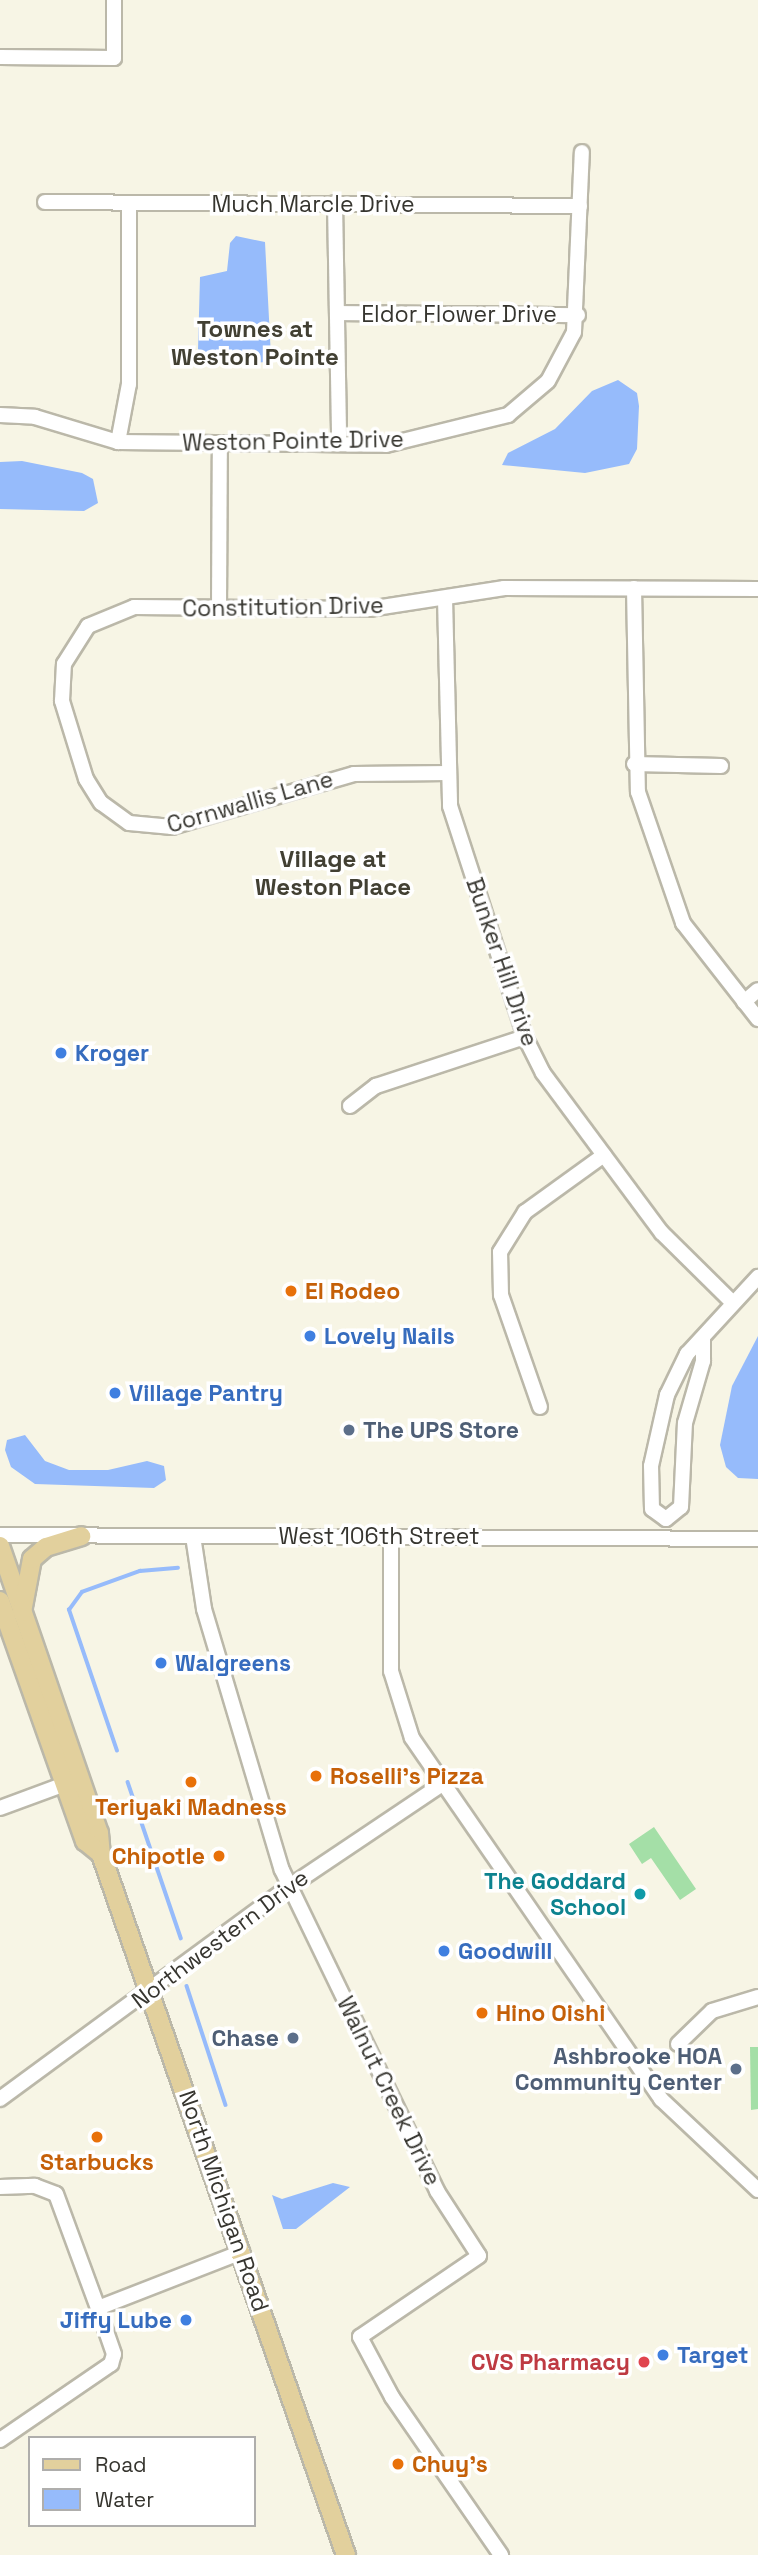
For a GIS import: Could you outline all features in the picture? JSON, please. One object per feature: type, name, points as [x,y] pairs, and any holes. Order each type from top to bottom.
[{"type":"main road","points":[[22,1612],[32,1559],[46,1547],[81,1536]]},
{"type":"main road","name":"North Michigan Road","points":[[0,1546],[99,1833],[101,1854],[348,2553]]},
{"type":"main road","name":"North Michigan Road","points":[[0,1601],[85,1841],[101,1854]]},
{"type":"street","points":[[0,57],[114,58],[114,0]]},
{"type":"street","name":"Weston Pointe Drive","points":[[0,415],[35,417],[118,442],[339,444],[405,442],[508,415],[536,396],[557,370],[578,315],[582,152]]},
{"type":"street","name":"Much Marcle Drive","points":[[45,202],[580,206]]},
{"type":"street","points":[[118,442],[129,384],[129,203]]},
{"type":"street","points":[[335,203],[341,313],[339,444]]},
{"type":"street","name":"Eldor Flower Drive","points":[[341,313],[578,315]]},
{"type":"street","points":[[219,608],[220,443]]},
{"type":"street","name":"Constitution Drive","points":[[103,616],[134,607],[369,609],[503,588],[758,589]]},
{"type":"street","points":[[634,588],[634,764],[644,812],[683,923],[758,1019]]},
{"type":"street","name":"Bunker Hill Drive","points":[[445,598],[449,774],[453,819],[525,1037],[543,1073],[673,1246],[731,1301]]},
{"type":"street","name":"Cornwallis Lane","points":[[103,616],[81,632],[68,654],[61,693],[92,791],[110,812],[129,822],[172,827],[354,774],[449,774]]},
{"type":"street","points":[[634,764],[722,766]]},
{"type":"street","points":[[744,1002],[758,990]]},
{"type":"street","points":[[350,1106],[376,1086],[525,1037]]},
{"type":"street","points":[[540,1407],[501,1295],[500,1252],[525,1212],[604,1155]]},
{"type":"street","points":[[666,1519],[652,1509],[657,1424],[677,1373],[731,1301],[758,1277]]},
{"type":"street","points":[[666,1519],[681,1507],[685,1423],[703,1361],[703,1338]]},
{"type":"street","points":[[666,1519],[667,1539]]},
{"type":"street","name":"West 106th Street","points":[[0,1535],[758,1539]]},
{"type":"street","name":"Walnut Creek Drive","points":[[193,1536],[204,1609],[289,1887],[437,2191],[479,2256],[360,2337],[392,2397],[501,2555]]},
{"type":"street","points":[[391,1536],[393,1685],[407,1727],[442,1784],[661,2099],[758,2190]]},
{"type":"street","points":[[0,1808],[65,1784]]},
{"type":"street","name":"Northwestern Drive","points":[[0,2099],[150,1992],[289,1887],[442,1784]]},
{"type":"street","points":[[678,2044],[712,2011],[758,1997]]},
{"type":"street","points":[[0,2188],[34,2186],[56,2194],[114,2354],[111,2364],[0,2440]]},
{"type":"street","points":[[98,2308],[242,2252]]},
{"type":"green space","points":[[654,1827],[696,1889],[680,1900],[651,1858],[642,1864],[629,1844]]},
{"type":"green space","points":[[750,2047],[758,2047],[758,2109],[751,2110]]},
{"type":"water","points":[[236,236],[265,242],[271,357],[267,362],[211,365],[198,349],[200,277],[227,271],[230,243]]},
{"type":"water","points":[[618,380],[637,393],[639,406],[637,449],[629,464],[585,473],[502,465],[508,453],[555,429],[592,391]]},
{"type":"water","points":[[22,461],[82,473],[93,479],[98,503],[84,511],[0,509],[0,462]]},
{"type":"water","points":[[758,1336],[758,1479],[738,1478],[726,1467],[720,1445],[732,1386]]},
{"type":"water","points":[[25,1435],[45,1461],[69,1470],[108,1470],[147,1461],[164,1466],[166,1480],[154,1488],[35,1484],[11,1467],[5,1450],[7,1440]]},
{"type":"water","points":[[333,2183],[350,2187],[296,2229],[283,2229],[272,2195],[282,2199]]},
{"type":"waterway","points":[[117,1751],[69,1610],[82,1592],[140,1571],[178,1568]]},
{"type":"waterway","points":[[128,1782],[181,1938]]},
{"type":"waterway","points":[[187,1986],[226,2105]]},
{"type":"place","name":"Kroger","points":[[61,1053]]},
{"type":"place","name":"El Rodeo","points":[[291,1291]]},
{"type":"place","name":"Lovely Nails","points":[[310,1336]]},
{"type":"place","name":"Village Pantry","points":[[115,1393]]},
{"type":"place","name":"The UPS Store","points":[[349,1430]]},
{"type":"place","name":"Walgreens","points":[[161,1663]]},
{"type":"place","name":"Roselli's Pizza","points":[[316,1776]]},
{"type":"place","name":"Teriyaki Madness","points":[[191,1782]]},
{"type":"place","name":"Chipotle","points":[[219,1856]]},
{"type":"place","name":"The Goddard School","points":[[640,1894]]},
{"type":"place","name":"Goodwill","points":[[444,1951]]},
{"type":"place","name":"Hino Oishi","points":[[482,2013]]},
{"type":"place","name":"Chase","points":[[293,2038]]},
{"type":"place","name":"Ashbrooke HOA Community Center","points":[[736,2069]]},
{"type":"place","name":"Starbucks","points":[[97,2137]]},
{"type":"place","name":"Jiffy Lube","points":[[186,2320]]},
{"type":"place","name":"Target","points":[[663,2355]]},
{"type":"place","name":"CVS Pharmacy","points":[[644,2362]]},
{"type":"place","name":"Chuy's","points":[[398,2464]]},
{"type":"district","name":"Townes at Weston Pointe","points":[[255,343]]},
{"type":"district","name":"Village at Weston Place","points":[[333,873]]}]
